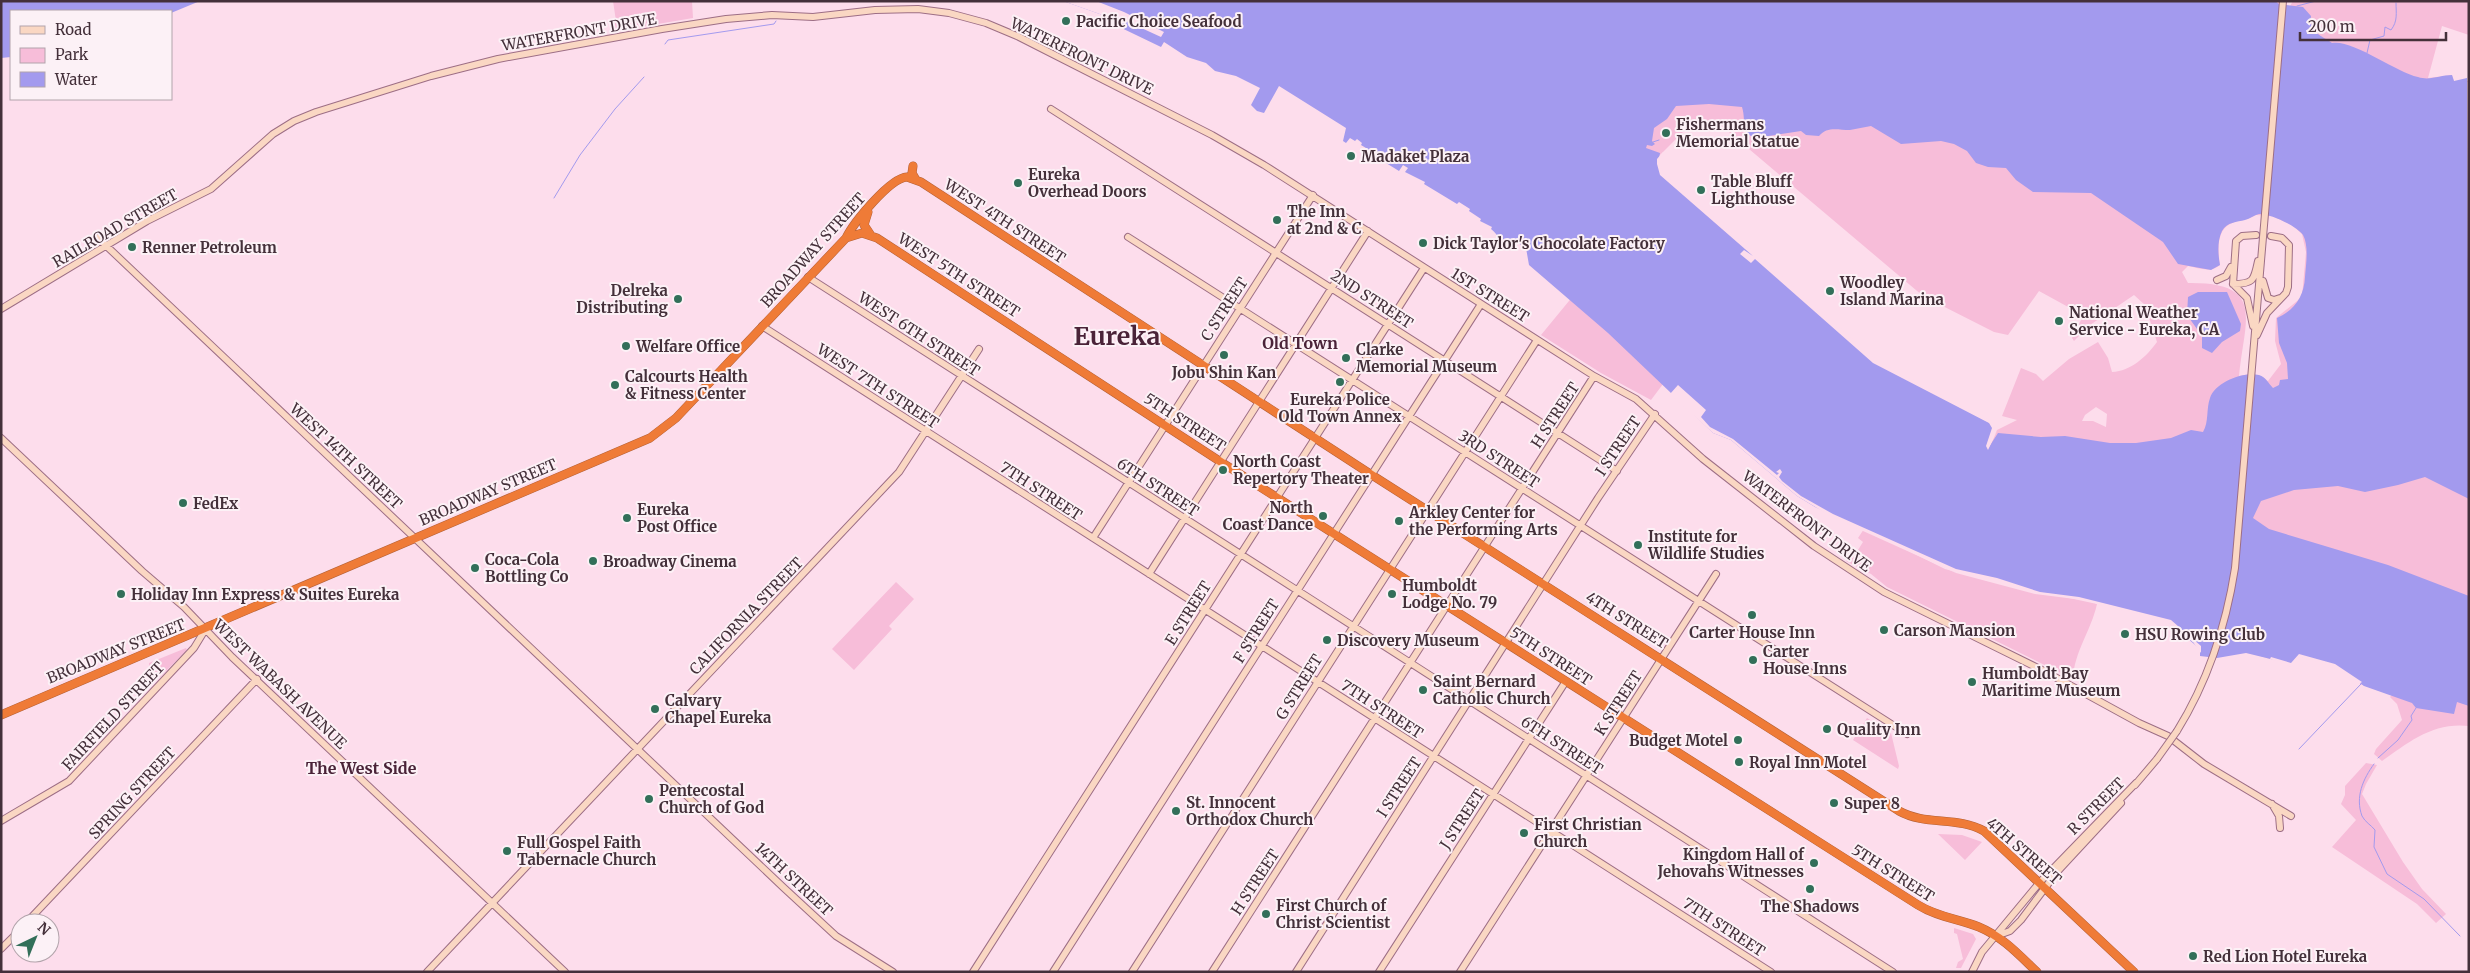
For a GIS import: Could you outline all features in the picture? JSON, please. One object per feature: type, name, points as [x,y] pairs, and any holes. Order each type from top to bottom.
[{"type":"highway","points":[[913,166],[912,173],[916,180]]},
{"type":"highway","name":"WEST 4TH STREET","points":[[903,177],[916,180],[1091,294]]},
{"type":"highway","name":"BROADWAY STREET","points":[[1,715],[205,630],[650,438],[676,418],[846,238],[855,223],[892,184],[903,177]]},
{"type":"highway","points":[[872,206],[864,225],[867,232],[873,236]]},
{"type":"highway","points":[[846,238],[860,233],[873,236]]},
{"type":"highway","name":"WEST 5TH STREET","points":[[873,236],[1053,354]]},
{"type":"highway","name":"4TH STREET","points":[[1091,294],[1899,811],[1919,820],[1962,822],[1979,828],[2042,884],[2134,972]]},
{"type":"highway","name":"5TH STREET","points":[[1053,354],[1931,913],[1980,927],[2006,942],[2037,972]]},
{"type":"street","points":[[2254,343],[2283,1]]},
{"type":"street","name":"WATERFRONT DRIVE","points":[[238,166],[273,134],[294,121],[371,94],[471,65],[662,29],[726,19],[772,15],[813,17],[876,10],[918,9],[958,15],[986,23],[1017,36],[1212,135],[1313,195]]},
{"type":"street","name":"2ND STREET","points":[[1051,109],[1617,471]]},
{"type":"street","name":"RAILROAD STREET","points":[[1,308],[163,213],[211,189],[238,166]]},
{"type":"street","name":"1ST STREET","points":[[1313,195],[1594,376],[1629,394],[1654,414]]},
{"type":"street","name":"C STREET","points":[[1093,538],[1313,195]]},
{"type":"street","points":[[1149,574],[1368,231]]},
{"type":"street","points":[[2217,280],[2228,274],[2237,239],[2242,236],[2256,235]]},
{"type":"street","points":[[2254,343],[2264,316],[2281,298],[2288,287],[2289,247],[2283,239],[2271,236]]},
{"type":"street","name":"3RD STREET","points":[[1128,237],[1907,734]]},
{"type":"street","name":"WEST 14TH STREET","points":[[98,238],[686,795]]},
{"type":"street","points":[[2233,284],[2247,284],[2252,281],[2263,239]]},
{"type":"street","points":[[2233,258],[2233,284],[2244,294],[2251,307],[2254,343]]},
{"type":"street","points":[[2261,266],[2266,296],[2271,300],[2281,298]]},
{"type":"street","name":"E STREET","points":[[973,972],[1424,268]]},
{"type":"street","name":"WEST 6TH STREET","points":[[808,277],[1016,411]]},
{"type":"street","name":"F STREET","points":[[1053,972],[1481,304]]},
{"type":"street","name":"WEST 7TH STREET","points":[[762,326],[980,467]]},
{"type":"street","name":"G STREET","points":[[1132,972],[1537,340]]},
{"type":"street","name":"R STREET","points":[[1996,936],[1999,930],[2042,884],[2127,796],[2157,759],[2185,718],[2199,690],[2214,655],[2226,615],[2235,568],[2254,343]]},
{"type":"street","name":"CALIFORNIA STREET","points":[[427,972],[899,472],[979,349]]},
{"type":"street","name":"H STREET","points":[[1212,972],[1594,376]]},
{"type":"street","name":"6TH STREET","points":[[1016,411],[1893,972]]},
{"type":"street","name":"WATERFRONT DRIVE","points":[[1654,414],[1704,459],[1814,546],[1884,592],[2044,671],[2139,723],[2168,736],[2209,767],[2291,816]]},
{"type":"street","name":"I STREET","points":[[1296,972],[1654,414]]},
{"type":"street","name":"WEST WABASH AVENUE","points":[[1,438],[142,571],[184,607],[205,630],[565,972]]},
{"type":"street","name":"7TH STREET","points":[[980,467],[1771,972]]},
{"type":"street","name":"K STREET","points":[[1460,972],[1716,574]]},
{"type":"street","name":"FAIRFIELD STREET","points":[[1,821],[69,781],[194,648],[205,630]]},
{"type":"street","name":"SPRING STREET","points":[[35,913],[257,679]]},
{"type":"street","name":"J STREET","points":[[1379,972],[1566,681]]},
{"type":"street","name":"14TH STREET","points":[[686,795],[836,936],[893,972]]},
{"type":"street","points":[[2271,803],[2279,816],[2280,828]]},
{"type":"street","name":"R STREET","points":[[1996,936],[2010,931],[2032,906],[2042,884]]},
{"type":"street","points":[[1972,972],[1978,958],[1996,936]]},
{"type":"street","points":[[1,949],[10,940]]},
{"type":"green space","points":[[613,1],[692,1],[693,18],[611,32],[616,21]]},
{"type":"green space","points":[[2178,1],[2275,1],[2290,6],[2293,1],[2469,1],[2469,35],[2442,26],[2428,78],[2452,75],[2454,81],[2469,81],[2449,95]]},
{"type":"green space","points":[[1769,94],[2469,258],[2469,610],[2252,530],[2212,447],[1989,448],[1997,430],[2017,420],[2002,416],[2021,368],[2036,374],[2043,381],[2069,359],[2098,342],[2108,358],[2112,372],[2132,366],[2148,353],[2157,342],[2145,305],[2134,295],[2090,325],[2074,341],[2072,338],[2082,318],[2081,314],[2039,291],[2008,335],[1994,332],[1923,296],[1723,127],[1697,118],[1660,155],[1545,104]],"holes":[[[2256,215],[2272,216],[2292,225],[2302,234],[2306,252],[2302,297],[2276,318],[2275,341],[2281,364],[2268,381],[2255,375],[2239,376],[2246,322],[2245,308],[2240,297],[2230,289],[2213,284],[2188,283],[2182,272],[2188,266],[2213,269],[2220,265],[2219,242],[2225,227],[2233,222]],[[2096,407],[2107,414],[2106,427],[2093,421],[2082,421],[2085,415]]]},
{"type":"green space","points":[[1578,290],[1663,384],[1651,400],[1601,373],[1541,335]]},
{"type":"green space","points":[[1864,529],[1945,569],[1985,580],[2097,604],[2076,660],[2073,679],[1887,587],[1871,574],[1846,561],[1850,556],[1853,558],[1863,542],[1858,538]]},
{"type":"green space","points":[[896,582],[914,599],[889,626],[892,629],[854,670],[832,649]]},
{"type":"green space","points":[[2220,635],[2308,652],[2401,686],[2453,700],[2459,697],[2469,700],[2469,726],[2444,727],[2433,730],[2412,741],[2382,761],[2374,754],[2376,749],[2402,720],[2397,704],[2390,697],[2392,695],[2360,684],[2362,682],[2360,679],[2335,664],[2300,654],[2291,663],[2245,651],[2214,655]]},
{"type":"green space","points":[[186,648],[187,650],[160,677],[149,666],[149,663]]},
{"type":"green space","points":[[1867,718],[1891,733],[1899,766],[1898,769],[1853,740]]},
{"type":"green space","points":[[2366,763],[2377,765],[2362,794],[2403,862],[2422,889],[2446,914],[2436,923],[2417,904],[2332,847],[2356,820],[2341,804],[2345,795],[2345,786]]},
{"type":"green space","points":[[2115,778],[2125,787],[2108,804],[2097,796]]},
{"type":"green space","points":[[1938,834],[1962,835],[1982,842],[1965,860]]},
{"type":"green space","points":[[1954,928],[1973,934],[1976,939],[1961,968],[1956,968],[1958,962],[1963,959]]},
{"type":"water","points":[[1,1],[200,1],[172,13],[172,10],[10,10],[10,57],[1,58]]},
{"type":"water","points":[[1063,1],[2275,1],[2279,4],[2303,7],[2311,16],[2314,29],[2332,43],[2351,46],[2409,74],[2427,78],[2452,75],[2454,81],[2467,78],[2469,499],[2425,477],[2365,492],[2338,486],[2294,490],[2261,501],[2253,518],[2269,529],[2388,565],[2469,596],[2469,706],[2457,702],[2454,714],[2416,708],[2412,703],[2364,686],[2334,665],[2298,656],[2291,664],[2246,653],[2217,658],[2200,656],[2200,649],[2167,621],[2079,598],[2036,592],[1955,572],[1815,507],[1797,496],[1731,440],[1713,433],[1608,333],[1529,265],[1526,248],[1515,241],[1512,246],[1503,243],[1491,229],[1492,227],[1480,221],[1481,219],[1469,211],[1470,209],[1459,202],[1457,204],[1424,184],[1425,182],[1405,172],[1408,168],[1403,165],[1399,171],[1365,150],[1366,148],[1357,139],[1355,141],[1350,138],[1346,143],[1343,141],[1346,128],[1279,86],[1264,113],[1257,111],[1251,105],[1260,88],[1236,76],[1215,71],[1206,63],[1187,57],[1164,42],[1161,47],[1109,22],[1111,18]],"holes":[[[1709,104],[1742,107],[1746,131],[1760,140],[1762,137],[1801,131],[1806,135],[1819,136],[1829,130],[1850,130],[1871,126],[1901,144],[1941,141],[1954,144],[1967,151],[1976,163],[1988,167],[2006,168],[2016,180],[2033,192],[2091,193],[2163,242],[2178,264],[2211,270],[2220,265],[2219,239],[2224,228],[2232,223],[2259,214],[2282,221],[2300,231],[2305,239],[2307,250],[2303,290],[2294,307],[2277,318],[2279,343],[2287,363],[2288,379],[2280,380],[2279,385],[2273,388],[2263,377],[2253,374],[2238,376],[2224,383],[2213,392],[2210,398],[2203,432],[2191,430],[2171,438],[2136,443],[2110,443],[2065,436],[2041,437],[1998,433],[1989,447],[1993,432],[1992,424],[1878,364],[1665,177],[1658,166],[1660,153],[1646,148],[1647,145],[1652,146],[1655,144],[1652,141],[1654,128],[1667,119],[1676,106]]]},
{"type":"water","points":[[2198,292],[2227,292],[2241,324],[2240,331],[2222,342],[2212,353],[2202,348],[2202,336],[2187,315],[2188,297]]},
{"type":"pier","points":[[1063,1],[1096,1],[1124,12],[1164,32],[1161,37],[1113,15],[1111,18]]},
{"type":"pier","points":[[1663,152],[1664,156],[1660,167],[1666,175],[1879,362],[1994,422],[1995,432],[1992,439],[1997,431],[1988,450],[1986,446],[1992,428],[1989,423],[1873,363],[1755,259],[1751,263],[1740,254],[1744,250],[1753,256],[1660,175],[1657,159]]},
{"type":"pier","points":[[1678,385],[1706,410],[1701,417],[1710,427],[1733,439],[1777,475],[1779,473],[1776,472],[1780,469],[1782,472],[1779,477],[1782,481],[1801,496],[1833,514],[1956,569],[1997,578],[2040,592],[2079,597],[2171,620],[2201,646],[2201,653],[2193,642],[2167,622],[2083,600],[2035,594],[1956,573],[1832,517],[1797,496],[1731,440],[1713,433],[1670,394]]},
{"type":"pier","points":[[2299,654],[2335,664],[2362,682],[2359,684],[2332,667],[2300,657],[2291,667],[2270,659],[2271,657],[2291,663]]},
{"type":"waterway","points":[[2297,6],[2316,1]]},
{"type":"waterway","points":[[2367,53],[2370,40],[2384,36],[2385,27],[2391,30],[2393,27],[2396,17],[2396,3]]},
{"type":"waterway","points":[[665,44],[668,40],[774,24],[776,21]]},
{"type":"waterway","points":[[554,198],[580,155],[615,109],[644,77]]},
{"type":"waterway","points":[[1653,142],[1659,140]]},
{"type":"waterway","points":[[2299,749],[2361,684]]},
{"type":"waterway","points":[[2378,758],[2398,740],[2412,720],[2411,716],[2416,708]]},
{"type":"waterway","points":[[2374,764],[2361,789],[2359,802],[2363,818],[2375,830],[2374,847],[2387,874],[2424,899],[2460,936]]},
{"type":"place","name":"Pacific Choice Seafood","points":[[1066,21]]},
{"type":"place","name":"Fishermans Memorial Statue","points":[[1666,133]]},
{"type":"place","name":"Madaket Plaza","points":[[1351,156]]},
{"type":"place","name":"Eureka Overhead Doors","points":[[1018,183]]},
{"type":"place","name":"Table Bluff Lighthouse","points":[[1701,190]]},
{"type":"place","name":"The Inn at 2nd & C","points":[[1277,220]]},
{"type":"place","name":"Dick Taylor's Chocolate Factory","points":[[1423,243]]},
{"type":"place","name":"Renner Petroleum","points":[[132,247]]},
{"type":"place","name":"Woodley Island Marina","points":[[1830,291]]},
{"type":"place","name":"Delreka Distributing","points":[[678,299]]},
{"type":"place","name":"National Weather Service - Eureka, CA","points":[[2059,321]]},
{"type":"place","name":"Welfare Office","points":[[626,346]]},
{"type":"place","name":"Jobu Shin Kan","points":[[1224,355]]},
{"type":"place","name":"Clarke Memorial Museum","points":[[1346,358]]},
{"type":"place","name":"Eureka Police Old Town Annex","points":[[1340,382]]},
{"type":"place","name":"Calcourts Health & Fitness Center","points":[[615,385]]},
{"type":"place","name":"North Coast Repertory Theater","points":[[1223,470]]},
{"type":"place","name":"FedEx","points":[[183,503]]},
{"type":"place","name":"North Coast Dance","points":[[1323,516]]},
{"type":"place","name":"Eureka Post Office","points":[[627,518]]},
{"type":"place","name":"Arkley Center for the Performing Arts","points":[[1399,521]]},
{"type":"place","name":"Institute for Wildlife Studies","points":[[1638,545]]},
{"type":"place","name":"Broadway Cinema","points":[[593,561]]},
{"type":"place","name":"Coca-Cola Bottling Co","points":[[475,568]]},
{"type":"place","name":"Holiday Inn Express & Suites Eureka","points":[[121,594]]},
{"type":"place","name":"Humboldt Lodge No. 79","points":[[1392,594]]},
{"type":"place","name":"Carter House Inn","points":[[1752,615]]},
{"type":"place","name":"Carson Mansion","points":[[1884,630]]},
{"type":"place","name":"HSU Rowing Club","points":[[2125,634]]},
{"type":"place","name":"Discovery Museum","points":[[1327,640]]},
{"type":"place","name":"Carter House Inns","points":[[1753,660]]},
{"type":"place","name":"Humboldt Bay Maritime Museum","points":[[1972,682]]},
{"type":"place","name":"Saint Bernard Catholic Church","points":[[1423,690]]},
{"type":"place","name":"Calvary Chapel Eureka","points":[[655,709]]},
{"type":"place","name":"Quality Inn","points":[[1827,729]]},
{"type":"place","name":"Budget Motel","points":[[1738,740]]},
{"type":"place","name":"Royal Inn Motel","points":[[1739,762]]},
{"type":"place","name":"Pentecostal Church of God","points":[[649,799]]},
{"type":"place","name":"Super 8","points":[[1834,803]]},
{"type":"place","name":"St. Innocent Orthodox Church","points":[[1176,811]]},
{"type":"place","name":"First Christian Church","points":[[1524,833]]},
{"type":"place","name":"Full Gospel Faith Tabernacle Church","points":[[507,851]]},
{"type":"place","name":"Kingdom Hall of Jehovahs Witnesses","points":[[1814,863]]},
{"type":"place","name":"The Shadows","points":[[1810,889]]},
{"type":"place","name":"First Church of Christ Scientist","points":[[1266,914]]},
{"type":"place","name":"Red Lion Hotel Eureka","points":[[2193,956]]},
{"type":"district","name":"Eureka","points":[[1117,336]]},
{"type":"district","name":"Old Town","points":[[1300,343]]},
{"type":"district","name":"The West Side","points":[[361,768]]}]
